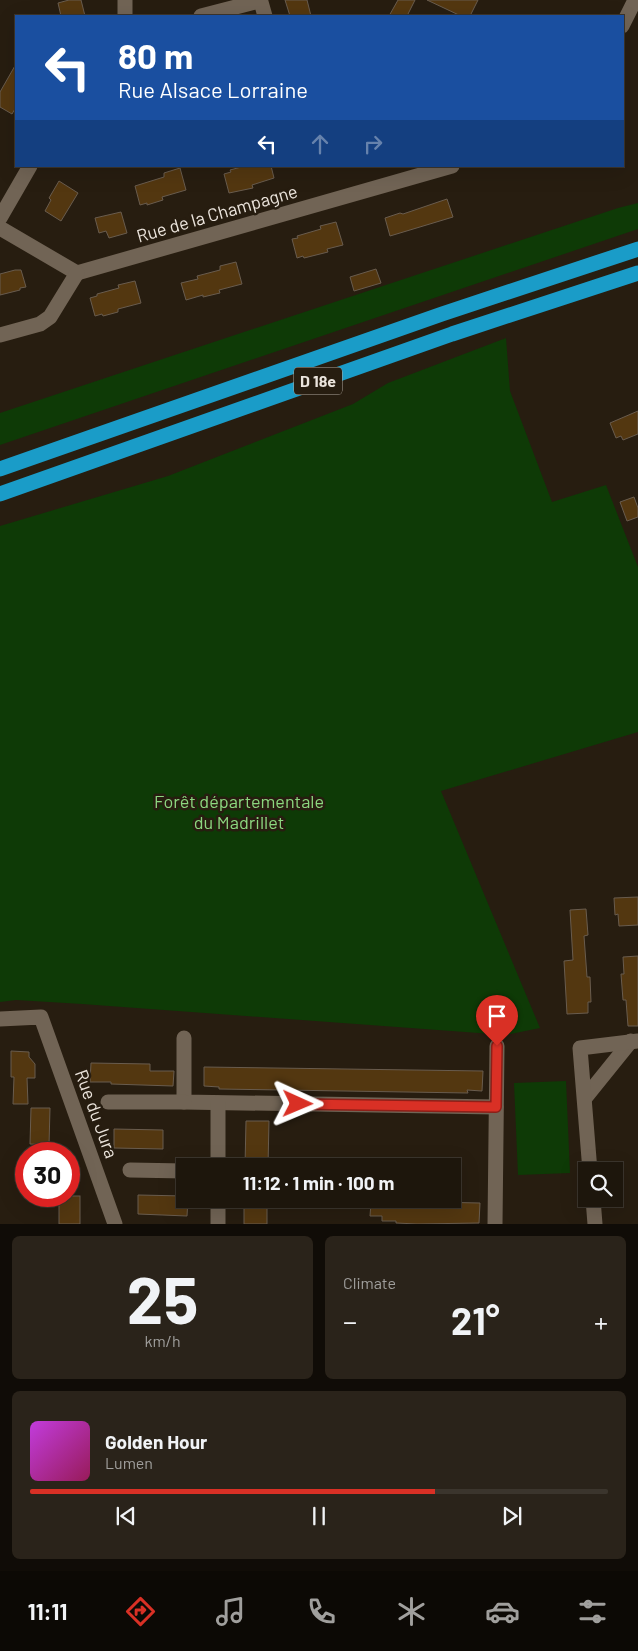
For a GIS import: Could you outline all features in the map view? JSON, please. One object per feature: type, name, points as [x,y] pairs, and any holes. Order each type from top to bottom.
[{"type":"highway","name":"D 18e","points":[[0,468],[442,314],[638,249]]},
{"type":"highway","name":"D 18e","points":[[0,494],[452,334],[638,273]]},
{"type":"street","points":[[125,0],[125,15]]},
{"type":"street","points":[[210,15],[227,13],[259,1],[265,15]]},
{"type":"street","points":[[624,21],[633,1]]},
{"type":"street","points":[[0,218],[29,167]]},
{"type":"street","name":"Rue de la Champagne","points":[[77,273],[448,167]]},
{"type":"street","points":[[0,228],[77,273],[50,317],[40,324],[0,335]]},
{"type":"street","name":"Rue du Jura","points":[[0,1019],[41,1017],[115,1224]]},
{"type":"street","points":[[184,1038],[184,1102]]},
{"type":"street","points":[[589,1162],[580,1048],[634,1041]]},
{"type":"street","points":[[585,1098],[634,1041]]},
{"type":"street","points":[[495,1224],[497,1046]]},
{"type":"street","points":[[108,1102],[496,1107]]},
{"type":"street","points":[[218,1103],[218,1158]]},
{"type":"street","points":[[130,1170],[176,1171]]},
{"type":"street","points":[[594,1207],[595,1224]]},
{"type":"street","points":[[218,1208],[218,1224]]},
{"type":"green space","points":[[638,203],[638,229],[0,445],[0,413],[618,208]]},
{"type":"green space","name":"Forêt départementale du Madrillet","points":[[506,338],[510,391],[552,502],[606,485],[638,567],[638,732],[441,791],[540,1028],[506,1035],[82,1004],[16,1000],[0,1002],[0,526],[168,476],[353,404],[388,383]]},
{"type":"green space","points":[[566,1081],[570,1173],[518,1175],[514,1083]]},
{"type":"building","points":[[69,0],[81,0],[85,15],[61,15],[58,3]]},
{"type":"building","points":[[285,0],[307,0],[311,15],[290,15]]},
{"type":"building","points":[[398,0],[415,0],[408,15],[390,15]]},
{"type":"building","points":[[427,0],[478,0],[470,15],[459,15]]},
{"type":"building","points":[[15,66],[15,109],[12,114],[0,107],[0,92]]},
{"type":"building","points":[[241,167],[271,167],[274,178],[252,185],[253,188],[229,193],[224,174],[231,172],[230,170]]},
{"type":"building","points":[[180,168],[186,190],[162,197],[163,200],[140,205],[135,186],[164,177],[164,173]]},
{"type":"building","points":[[59,181],[78,193],[61,221],[45,211],[51,200],[49,198]]},
{"type":"building","points":[[447,199],[453,217],[390,236],[385,218]]},
{"type":"building","points":[[121,212],[127,233],[109,238],[106,231],[99,233],[95,218]]},
{"type":"building","points":[[336,222],[343,245],[327,249],[328,252],[297,258],[292,239],[321,229],[320,226]]},
{"type":"building","points":[[236,262],[242,284],[219,290],[220,293],[186,300],[181,283],[198,279],[197,276],[220,270],[220,266]]},
{"type":"building","points":[[376,269],[381,283],[354,291],[350,277]]},
{"type":"building","points":[[21,270],[26,287],[0,295],[0,274]]},
{"type":"building","points":[[135,281],[141,303],[118,309],[118,312],[95,316],[90,298],[119,288],[118,285]]},
{"type":"building","points":[[638,411],[638,434],[623,440],[621,436],[616,438],[610,423]]},
{"type":"building","points":[[634,497],[638,508],[638,517],[627,521],[620,502]]},
{"type":"building","points":[[638,897],[638,925],[619,926],[618,914],[615,915],[614,898]]},
{"type":"building","points":[[586,909],[588,935],[584,936],[587,977],[590,977],[591,1002],[588,1002],[588,1013],[567,1014],[564,961],[573,960],[570,910]]},
{"type":"building","points":[[638,956],[638,1026],[628,1026],[621,974],[624,974],[623,957]]},
{"type":"building","points":[[11,1051],[29,1052],[29,1057],[35,1064],[35,1078],[27,1078],[28,1104],[13,1104],[14,1077],[11,1077]]},
{"type":"building","points":[[91,1063],[150,1064],[150,1071],[174,1071],[173,1086],[90,1082]]},
{"type":"building","points":[[204,1067],[483,1071],[482,1091],[467,1090],[468,1093],[219,1089],[219,1087],[204,1086]]},
{"type":"building","points":[[31,1108],[50,1108],[49,1142],[30,1142]]},
{"type":"building","points":[[246,1121],[269,1121],[268,1158],[245,1158]]},
{"type":"building","points":[[114,1129],[163,1130],[163,1149],[114,1148]]},
{"type":"building","points":[[138,1195],[176,1196],[176,1208],[187,1208],[187,1216],[138,1214]]},
{"type":"building","points":[[461,1203],[480,1203],[479,1223],[396,1223],[396,1221],[382,1221],[382,1216],[370,1216],[371,1208],[461,1208]]},
{"type":"building","points":[[59,1207],[80,1207],[80,1224],[59,1224]]},
{"type":"building","points":[[244,1208],[267,1208],[267,1224],[244,1224]]},
{"type":"route","points":[[298,1104],[496,1107],[497,1046]]}]
